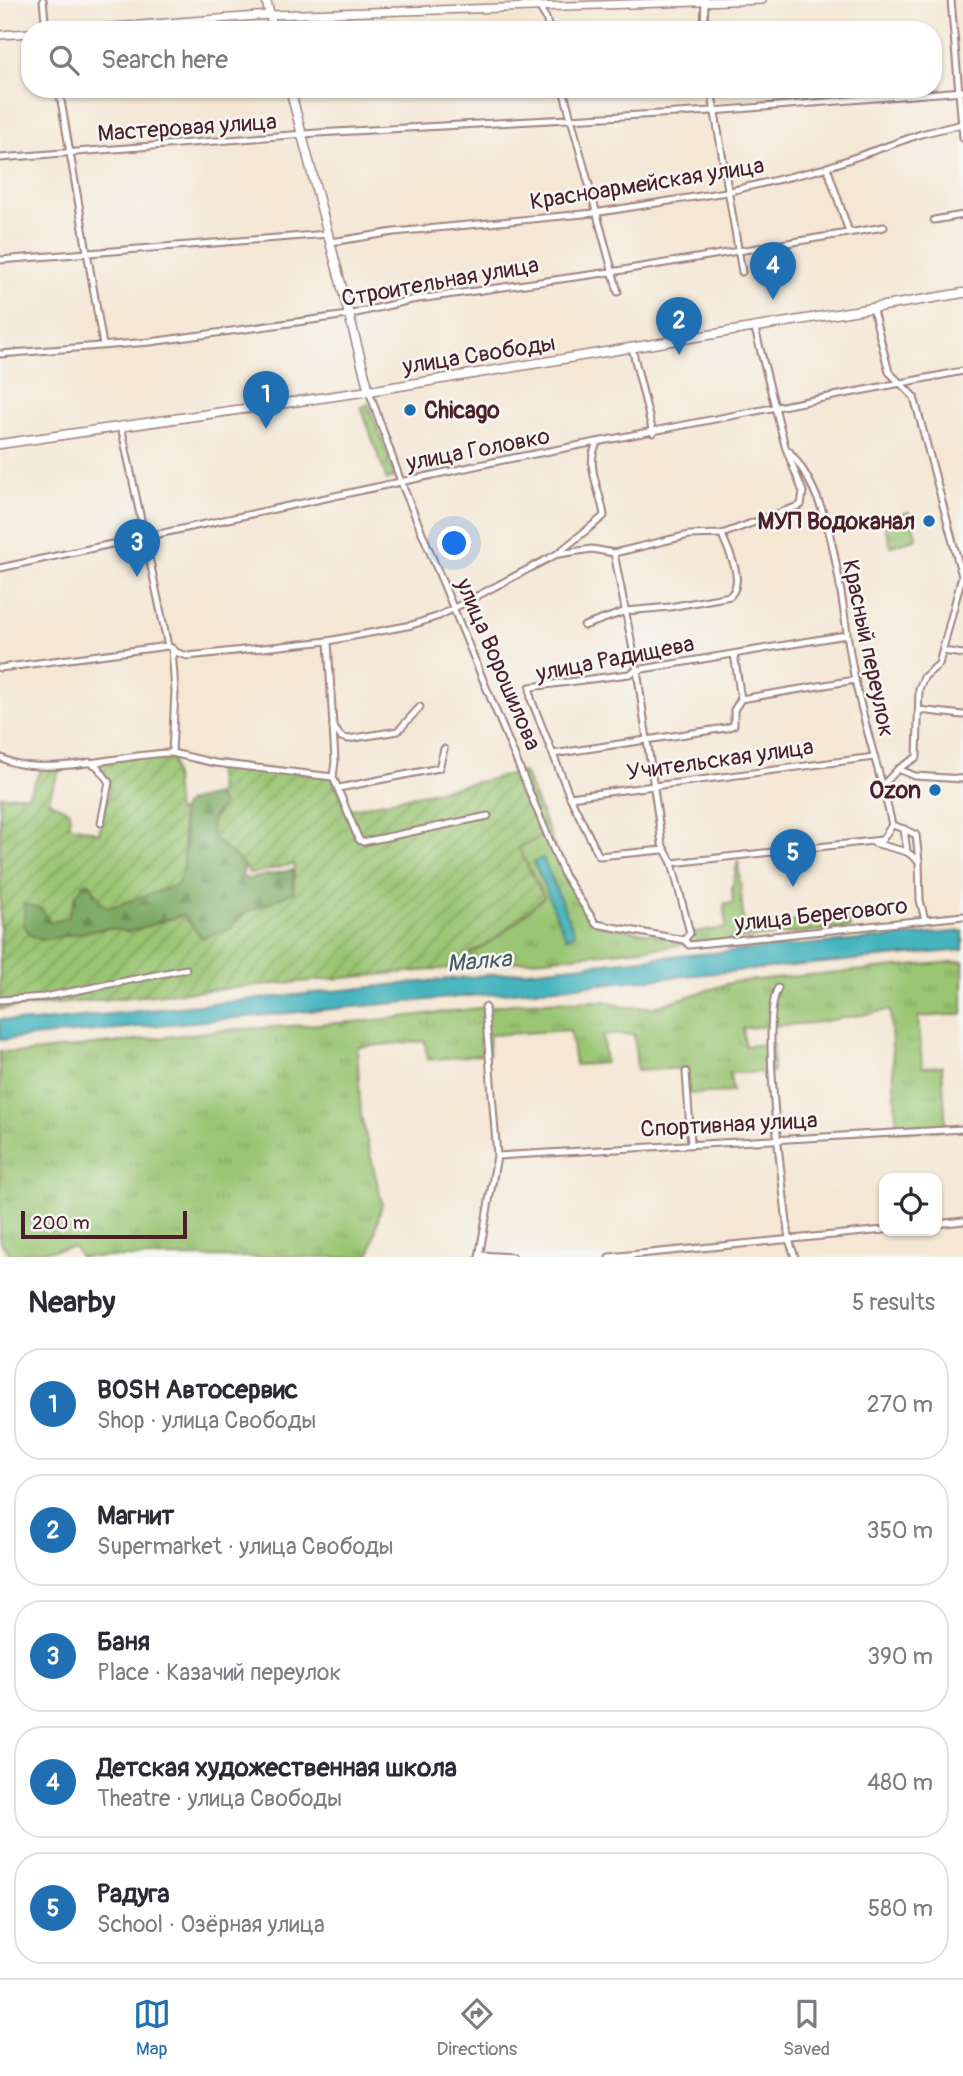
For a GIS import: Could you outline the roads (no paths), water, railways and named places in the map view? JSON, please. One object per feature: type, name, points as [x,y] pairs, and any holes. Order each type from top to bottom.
[{"type":"main road","points":[[266,0],[272,21]]},
{"type":"main road","name":"улица Ворошилова","points":[[292,98],[369,391]]},
{"type":"main road","name":"улица Свободы","points":[[0,444],[369,391],[873,310],[963,293]]},
{"type":"street","points":[[43,0],[46,21]]},
{"type":"street","points":[[535,0],[547,21]]},
{"type":"street","points":[[192,21],[270,15],[762,0]]},
{"type":"street","points":[[951,0],[963,138]]},
{"type":"street","points":[[703,21],[705,2]]},
{"type":"street","points":[[0,35],[21,34]]},
{"type":"street","name":"Мастеровая улица","points":[[942,93],[961,91]]},
{"type":"street","points":[[61,98],[103,345]]},
{"type":"street","points":[[565,98],[594,213],[618,292]]},
{"type":"street","points":[[712,98],[742,272]]},
{"type":"street","name":"Мастеровая улица","points":[[0,158],[874,98]]},
{"type":"street","name":"Красноармейская улица","points":[[0,260],[88,252],[330,238],[594,213],[726,192],[827,167],[921,134],[962,124]]},
{"type":"street","points":[[827,167],[849,232]]},
{"type":"street","points":[[934,220],[963,215]]},
{"type":"street","name":"Строительная улица","points":[[0,354],[103,345],[348,316],[411,300],[611,272],[884,227]]},
{"type":"street","points":[[873,310],[889,372],[902,382],[914,397],[962,576],[943,651],[934,671],[924,677],[919,689],[917,757],[898,769],[883,785]]},
{"type":"street","name":"Красный переулок","points":[[723,534],[801,505],[803,492],[785,446],[755,329]]},
{"type":"street","points":[[632,348],[653,433]]},
{"type":"street","name":"улица Головко","points":[[0,568],[401,482],[963,371]]},
{"type":"street","name":"улица Ворошилова","points":[[369,391],[401,482],[564,875],[596,924]]},
{"type":"street","points":[[121,426],[170,646],[175,692],[172,754]]},
{"type":"street","points":[[0,668],[170,646],[178,653],[188,656],[328,641],[412,625],[455,608],[557,554],[604,516],[592,465],[592,453],[597,444]]},
{"type":"street","name":"Красный переулок","points":[[785,446],[817,491],[855,680],[892,825]]},
{"type":"street","points":[[557,554],[592,549],[614,554],[689,535],[723,534],[737,580],[733,593],[722,599],[626,611],[584,626]]},
{"type":"street","points":[[614,554],[637,670],[663,850],[672,863],[690,933],[684,940]]},
{"type":"street","name":"улица Радищева","points":[[663,850],[605,858],[594,849],[531,699],[530,687],[629,674],[637,670],[846,635]]},
{"type":"street","points":[[328,641],[335,761],[333,777],[359,840],[363,842],[488,816]]},
{"type":"street","points":[[943,651],[963,654]]},
{"type":"street","points":[[554,754],[731,727],[735,721],[734,710],[741,699],[734,654]]},
{"type":"street","points":[[741,699],[855,680]]},
{"type":"street","points":[[333,726],[341,737],[348,739],[398,731],[421,707]]},
{"type":"street","points":[[919,710],[963,715]]},
{"type":"street","points":[[339,788],[439,768],[444,749]]},
{"type":"street","points":[[0,757],[19,764],[43,766],[172,754],[215,763],[333,777]]},
{"type":"street","name":"Учительская улица","points":[[570,797],[874,757]]},
{"type":"street","points":[[89,762],[97,766],[109,782],[101,823]]},
{"type":"street","points":[[898,769],[915,776],[963,779]]},
{"type":"street","points":[[672,863],[882,840],[892,825],[916,835],[920,900],[925,920]]},
{"type":"street","points":[[904,829],[907,852]]},
{"type":"street","points":[[868,841],[907,852],[919,861]]},
{"type":"street","name":"улица Берегового","points":[[596,924],[684,940],[690,945],[963,916]]},
{"type":"street","points":[[0,1000],[44,997],[186,969]]},
{"type":"street","points":[[778,988],[772,999],[771,1018],[789,1240],[795,1257]]},
{"type":"street","points":[[485,1007],[497,1156],[479,1256],[512,1257]]},
{"type":"street","points":[[687,1072],[691,1144]]},
{"type":"street","name":"Спортивная улица","points":[[497,1156],[963,1129]]},
{"type":"street","points":[[942,1223],[963,1221]]},
{"type":"street","points":[[609,1257],[879,1231]]},
{"type":"water","points":[[543,858],[575,934],[566,938],[534,862]]},
{"type":"water","points":[[963,931],[963,950],[0,1040],[0,1019],[33,1022],[653,958]]},
{"type":"place","name":"Детская художественная школа","points":[[773,300]]},
{"type":"place","name":"Магнит","points":[[679,355]]},
{"type":"place","name":"Chicago","points":[[410,410]]},
{"type":"place","name":"BOSH Автосервис","points":[[266,429]]},
{"type":"place","name":"МУП Водоканал","points":[[929,521]]},
{"type":"place","name":"Баня","points":[[137,577]]},
{"type":"place","name":"Ozon","points":[[935,790]]},
{"type":"place","name":"Радуга","points":[[793,887]]},
{"type":"water label","name":"Малка","points":[[479,961]]}]
